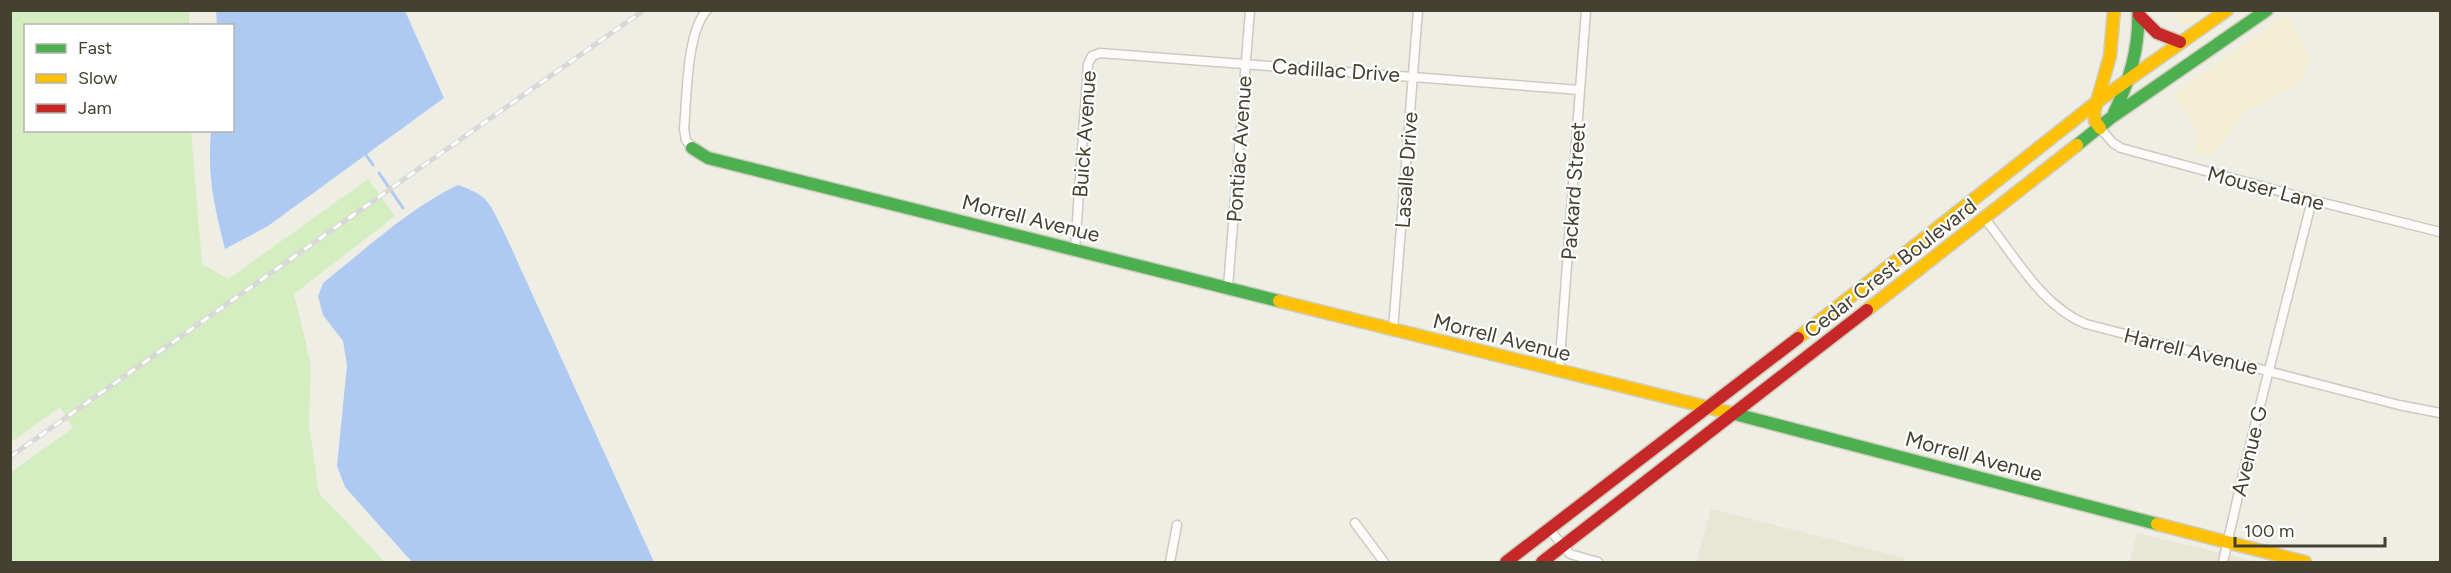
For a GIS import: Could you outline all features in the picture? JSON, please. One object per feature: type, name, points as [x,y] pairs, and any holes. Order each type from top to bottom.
[{"type":"street","points":[[692,148],[686,140],[684,129],[692,45],[701,17],[707,10]]},
{"type":"street","name":"Pontiac Avenue","points":[[1228,287],[1250,10]]},
{"type":"street","name":"Lasalle Drive","points":[[1394,330],[1418,10]]},
{"type":"street","name":"Packard Street","points":[[1559,372],[1586,10]]},
{"type":"street","points":[[2100,128],[2095,121],[2094,112],[2110,56],[2114,10]]},
{"type":"street","name":"Cedar Crest Boulevard","points":[[1506,562],[1782,351],[2098,101],[2228,10]]},
{"type":"street","name":"Cedar Crest Boulevard","points":[[1542,562],[1986,219],[2112,117],[2267,10]]},
{"type":"street","points":[[2138,13],[2150,30],[2163,38],[2180,42]]},
{"type":"street","points":[[2112,117],[2130,78],[2137,42],[2138,13]]},
{"type":"street","points":[[2212,20],[2225,39]]},
{"type":"street","name":"Cadillac Drive","points":[[1092,56],[1100,53],[1580,90]]},
{"type":"street","name":"Buick Avenue","points":[[1076,249],[1088,64],[1092,56]]},
{"type":"street","name":"Mouser Lane","points":[[2100,128],[2113,143],[2121,148],[2440,232]]},
{"type":"street","name":"Morrell Avenue","points":[[692,148],[708,158],[1734,414],[2305,562]]},
{"type":"street","name":"Avenue G","points":[[2223,562],[2312,200]]},
{"type":"street","points":[[1972,201],[1986,219]]},
{"type":"street","name":"Harrell Avenue","points":[[1986,219],[2049,301],[2071,318],[2086,324],[2388,402],[2440,413]]},
{"type":"street","points":[[1355,523],[1384,562]]},
{"type":"street","points":[[1170,562],[1177,525]]},
{"type":"street","points":[[1549,530],[1570,554],[1598,562]]},
{"type":"shaded area","points":[[2172,11],[2210,11],[2184,28]]},
{"type":"shaded area","points":[[2287,15],[2310,58],[2306,71],[2296,86],[2246,112],[2212,157],[2194,153],[2197,131],[2173,93]]},
{"type":"shaded area","points":[[1711,509],[1905,558],[1904,562],[1696,562]]},
{"type":"shaded area","points":[[2137,533],[2258,562],[2130,562]]},
{"type":"green space","points":[[11,10],[189,11],[189,24],[24,24],[24,132],[191,132],[202,264],[228,279],[368,179],[395,216],[294,294],[311,365],[309,425],[319,493],[385,562],[11,562],[11,472],[73,428],[60,407],[11,442]]},
{"type":"water","points":[[216,11],[405,11],[444,98],[268,226],[225,249],[212,190],[210,147],[211,132],[234,132],[234,24],[217,24]]},
{"type":"water","points":[[458,185],[483,197],[495,214],[654,562],[412,562],[345,487],[337,466],[347,365],[343,341],[323,315],[318,296],[323,283],[388,230],[422,206]]},
{"type":"waterway","points":[[364,152],[373,165]]},
{"type":"waterway","points":[[379,173],[403,208]]},
{"type":"railway","points":[[10,457],[644,10]]},
{"type":"traffic: fast","points":[[2114,113],[2133,63],[2138,10]]},
{"type":"traffic: fast","points":[[2077,145],[2112,117],[2267,10]]},
{"type":"traffic: fast","points":[[692,148],[708,158],[1279,301]]},
{"type":"traffic: fast","points":[[1731,413],[2157,524]]},
{"type":"traffic: slow","points":[[2100,128],[2095,121],[2094,112],[2110,56],[2114,10]]},
{"type":"traffic: slow","points":[[1798,338],[2098,101],[2227,10]]},
{"type":"traffic: slow","points":[[1867,310],[2077,145]]},
{"type":"traffic: slow","points":[[1279,301],[1731,413]]},
{"type":"traffic: slow","points":[[2157,524],[2305,562]]},
{"type":"traffic: jam","points":[[2139,15],[2157,33],[2180,42]]},
{"type":"traffic: jam","points":[[1542,562],[1867,310]]},
{"type":"traffic: jam","points":[[1506,562],[1798,338]]}]
